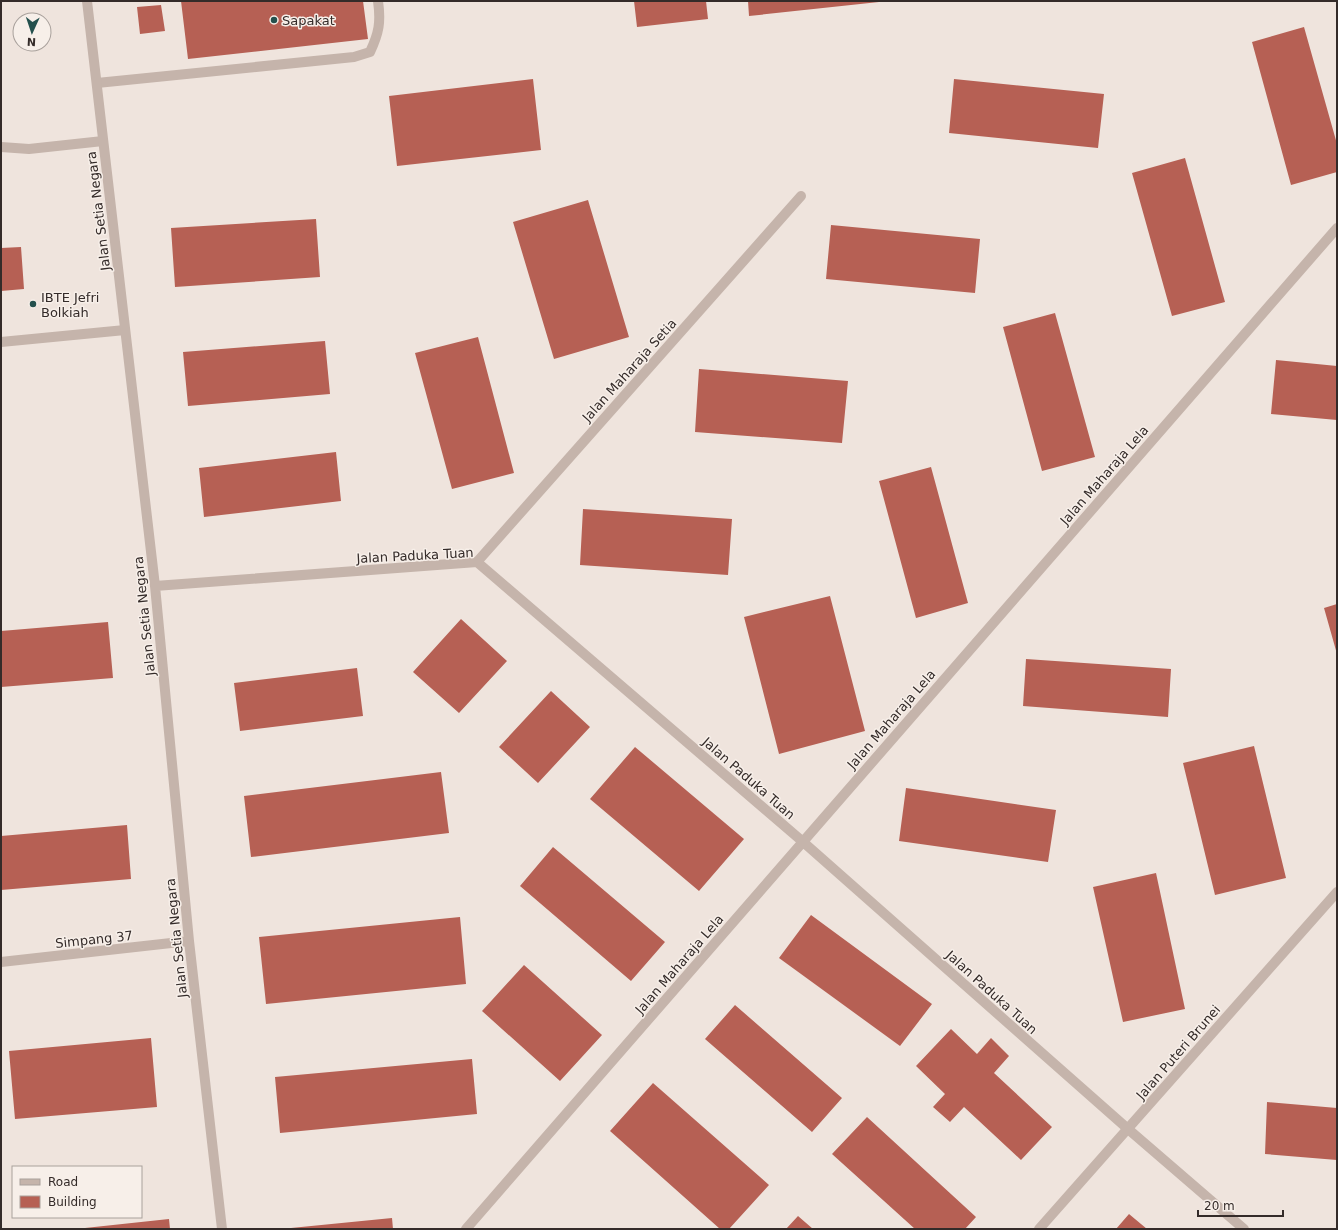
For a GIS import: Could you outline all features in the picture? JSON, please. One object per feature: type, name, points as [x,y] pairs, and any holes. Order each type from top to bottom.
[{"type":"street","name":"Jalan Setia Negara","points":[[87,1],[155,586],[189,941],[222,1229]]},
{"type":"street","points":[[97,83],[354,57],[370,52],[378,36],[380,16],[378,1]]},
{"type":"street","points":[[1,148],[29,149],[103,141]]},
{"type":"street","name":"Jalan Maharaja Setia","points":[[477,562],[801,196]]},
{"type":"street","name":"Jalan Maharaja Lela","points":[[466,1229],[802,841],[1337,228]]},
{"type":"street","points":[[1,342],[125,330]]},
{"type":"street","name":"Jalan Paduka Tuan","points":[[155,586],[477,562],[802,841],[1128,1129],[1244,1229]]},
{"type":"street","name":"Jalan Puteri Brunei","points":[[1039,1229],[1337,892]]},
{"type":"street","name":"Simpang 37","points":[[1,962],[189,941]]},
{"type":"building","name":"Sapakat","points":[[181,1],[363,1],[368,39],[188,59]]},
{"type":"building","points":[[634,1],[706,1],[708,19],[637,27]]},
{"type":"building","points":[[748,1],[879,1],[879,2],[749,16]]},
{"type":"building","points":[[161,5],[165,31],[140,34],[137,7]]},
{"type":"building","points":[[1304,27],[1337,144],[1337,172],[1291,185],[1252,42]]},
{"type":"building","points":[[533,79],[541,150],[397,166],[389,96]]},
{"type":"building","points":[[954,79],[1104,94],[1098,148],[949,133]]},
{"type":"building","points":[[1185,158],[1225,302],[1172,316],[1132,173]]},
{"type":"building","points":[[588,200],[629,337],[554,359],[513,222]]},
{"type":"building","points":[[316,219],[320,277],[175,287],[171,228]]},
{"type":"building","points":[[831,225],[980,239],[975,293],[826,279]]},
{"type":"building","points":[[21,247],[24,289],[1,291],[1,248]]},
{"type":"building","points":[[1055,313],[1095,457],[1042,471],[1003,327]]},
{"type":"building","points":[[478,337],[514,473],[452,489],[415,353]]},
{"type":"building","points":[[325,341],[330,394],[188,406],[183,352]]},
{"type":"building","points":[[1276,360],[1337,366],[1337,420],[1271,414]]},
{"type":"building","points":[[699,369],[848,381],[842,443],[695,432]]},
{"type":"building","points":[[336,452],[341,501],[204,517],[199,468]]},
{"type":"building","points":[[931,467],[968,603],[916,618],[879,481]]},
{"type":"building","points":[[583,509],[732,519],[728,575],[580,565]]},
{"type":"building","points":[[830,596],[865,731],[779,754],[744,617]]},
{"type":"building","points":[[1337,604],[1337,654],[1324,608]]},
{"type":"building","points":[[461,619],[507,661],[459,713],[413,672]]},
{"type":"building","points":[[108,622],[113,678],[1,687],[1,631]]},
{"type":"building","points":[[1026,659],[1171,669],[1168,717],[1023,706]]},
{"type":"building","points":[[357,668],[363,716],[240,731],[234,683]]},
{"type":"building","points":[[551,691],[590,727],[538,783],[499,747]]},
{"type":"building","points":[[1254,746],[1286,878],[1215,895],[1183,763]]},
{"type":"building","points":[[635,747],[744,839],[699,891],[590,799]]},
{"type":"building","points":[[441,772],[449,833],[251,857],[244,796]]},
{"type":"building","points":[[906,788],[1056,810],[1048,862],[899,841]]},
{"type":"building","points":[[127,825],[131,879],[1,890],[1,836]]},
{"type":"building","points":[[553,847],[665,942],[631,981],[520,886]]},
{"type":"building","points":[[1156,873],[1185,1009],[1123,1022],[1093,887]]},
{"type":"building","points":[[811,915],[932,1004],[900,1046],[779,958]]},
{"type":"building","points":[[460,917],[466,984],[266,1004],[259,937]]},
{"type":"building","points":[[524,965],[602,1035],[560,1081],[482,1011]]},
{"type":"building","points":[[735,1005],[842,1098],[812,1132],[705,1039]]},
{"type":"building","points":[[951,1029],[977,1054],[991,1038],[1009,1056],[994,1073],[1052,1127],[1021,1160],[964,1107],[950,1122],[933,1107],[945,1094],[916,1066]]},
{"type":"building","points":[[151,1038],[157,1107],[15,1119],[9,1051]]},
{"type":"building","points":[[472,1059],[477,1114],[280,1133],[275,1077]]},
{"type":"building","points":[[653,1083],[769,1185],[729,1229],[720,1229],[610,1131]]},
{"type":"building","points":[[1267,1102],[1337,1108],[1337,1160],[1265,1154]]},
{"type":"building","points":[[867,1117],[976,1217],[965,1229],[915,1229],[832,1154]]},
{"type":"building","points":[[1129,1214],[1147,1229],[1116,1229]]},
{"type":"building","points":[[798,1216],[813,1229],[786,1229]]},
{"type":"building","points":[[392,1218],[393,1229],[291,1229],[291,1228]]},
{"type":"building","points":[[169,1219],[170,1229],[85,1229],[85,1228]]},
{"type":"place","name":"Sapakat","points":[[274,20]]},
{"type":"place","name":"IBTE Jefri Bolkiah","points":[[33,304]]}]
